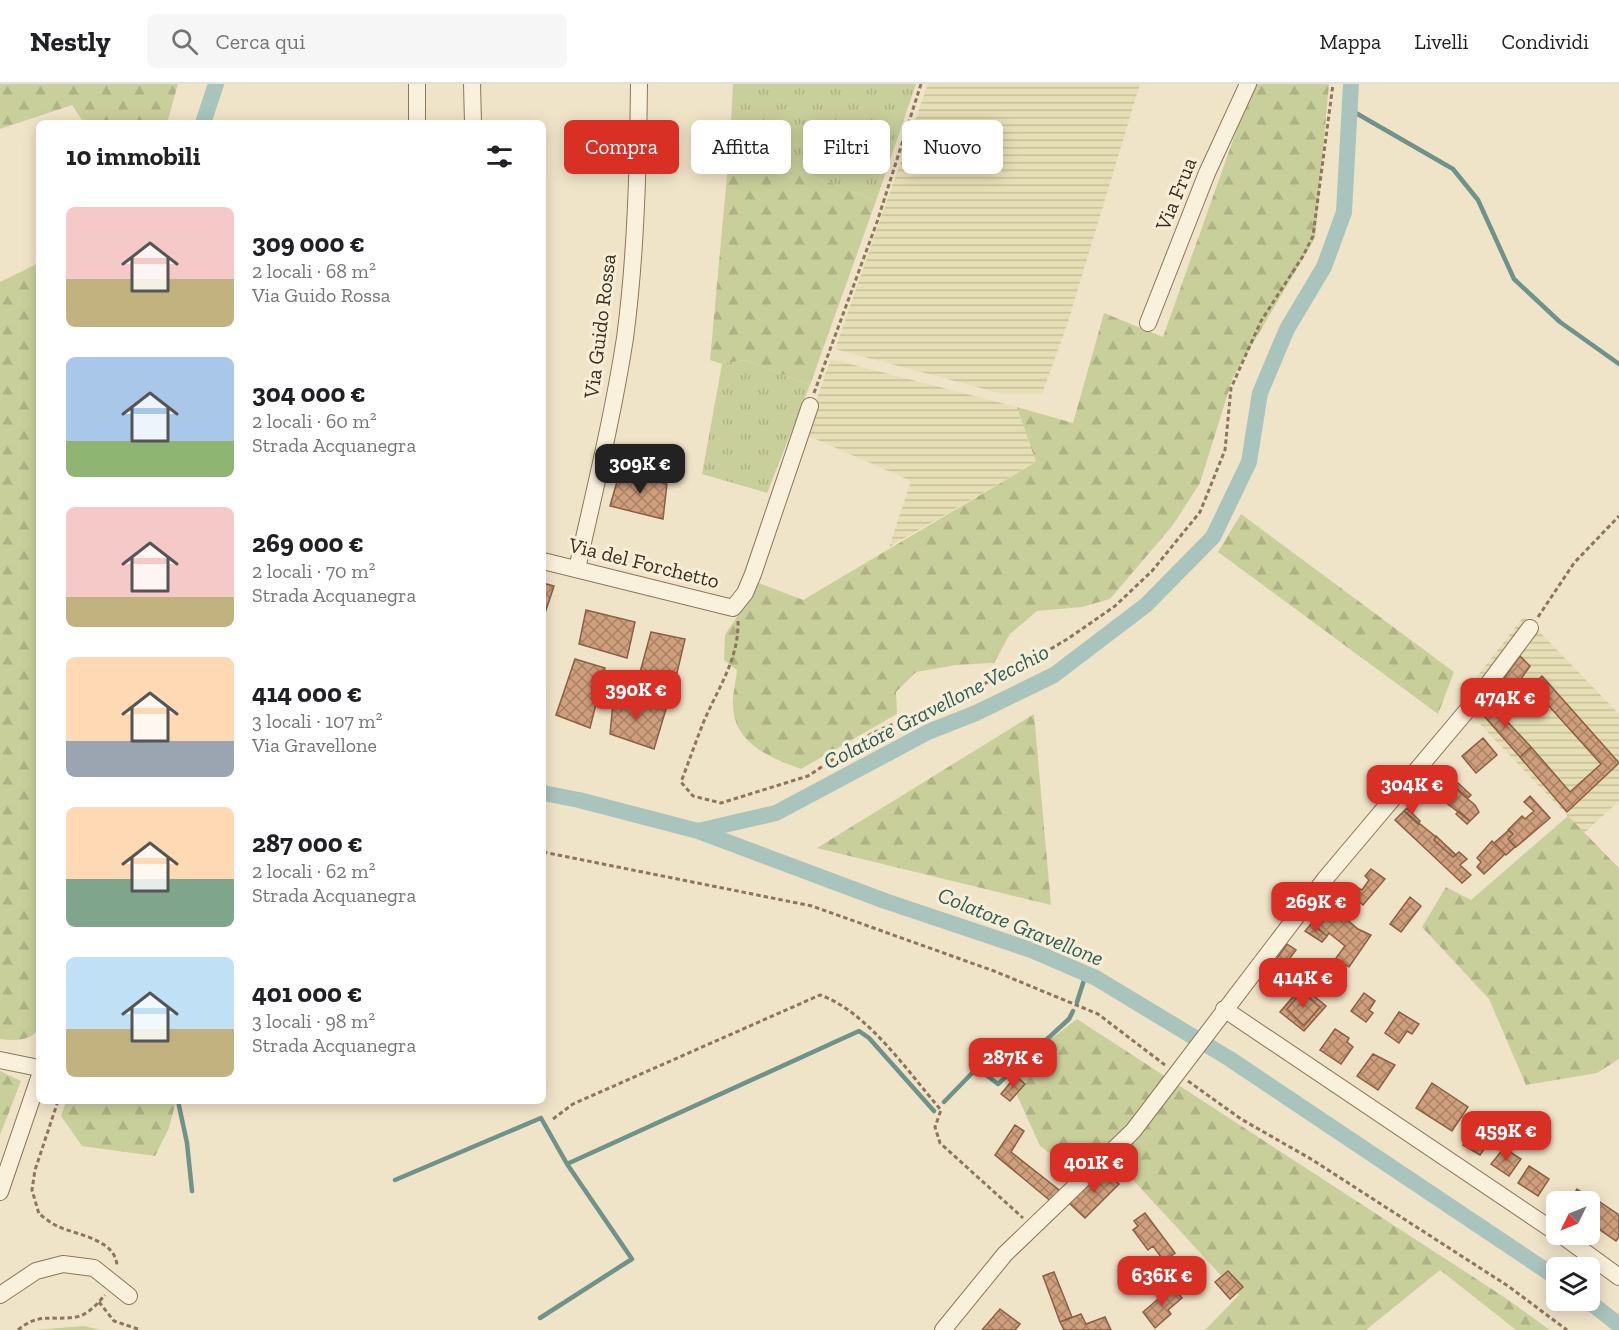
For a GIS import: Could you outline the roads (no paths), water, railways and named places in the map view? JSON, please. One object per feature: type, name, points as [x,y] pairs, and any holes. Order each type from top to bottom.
[{"type":"street","points":[[417,84],[417,120]]},
{"type":"street","points":[[472,84],[473,120]]},
{"type":"street","name":"Via Guido Rossa","points":[[577,569],[607,434],[627,316],[639,84]]},
{"type":"street","name":"Via Frua","points":[[1148,323],[1208,173],[1248,84]]},
{"type":"street","name":"Via del Forchetto","points":[[546,562],[734,608],[745,593],[753,574],[810,406]]},
{"type":"street","points":[[943,1330],[1005,1254],[1134,1131],[1224,1009],[1325,879],[1480,695],[1530,628]]},
{"type":"street","points":[[1224,1009],[1546,1226]]},
{"type":"street","points":[[0,1060],[36,1067]]},
{"type":"street","points":[[0,1192],[36,1087]]},
{"type":"street","points":[[1574,1245],[1619,1277]]},
{"type":"street","points":[[0,1295],[36,1271],[63,1264],[94,1268],[129,1296]]},
{"type":"waterway","name":"Colatore Gravellone","points":[[204,120],[216,84]]},
{"type":"waterway","name":"Colatore Gravellone Vecchio","points":[[698,831],[776,813],[928,732],[976,713],[1054,675],[1146,605],[1213,537],[1249,462],[1260,393],[1287,329],[1324,267],[1344,212],[1351,84]]},
{"type":"waterway","points":[[1349,109],[1453,169],[1478,200],[1514,279],[1560,322],[1619,364]]},
{"type":"waterway","name":"Colatore Gravellone","points":[[546,794],[698,831],[885,901],[1031,950],[1096,978],[1230,1059],[1546,1271]]},
{"type":"waterway","points":[[1077,1002],[1086,974]]},
{"type":"waterway","points":[[944,1102],[977,1068],[998,1084],[1069,1019],[1073,1011]]},
{"type":"waterway","points":[[567,1164],[859,1031],[869,1038],[934,1111]]},
{"type":"waterway","points":[[179,1104],[187,1143],[192,1191]]},
{"type":"waterway","points":[[395,1180],[541,1118],[567,1164],[632,1259],[540,1318]]},
{"type":"waterway","name":"Colatore Gravellone","points":[[1600,1310],[1619,1325]]}]
